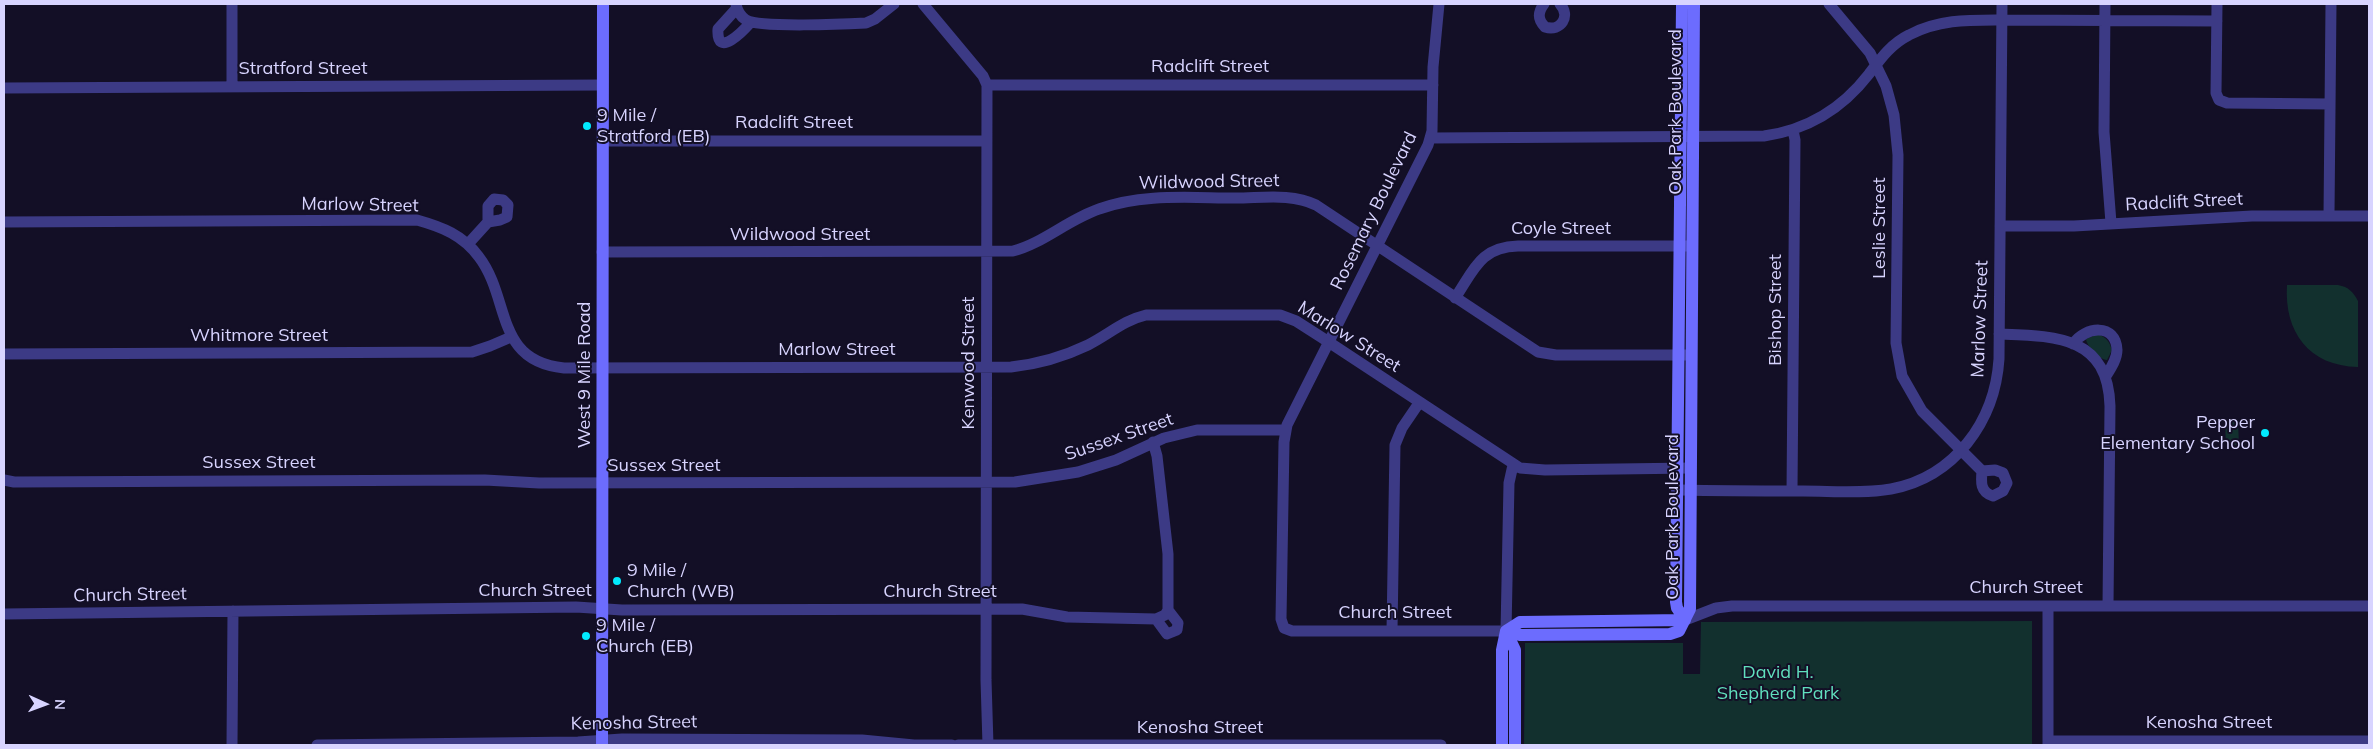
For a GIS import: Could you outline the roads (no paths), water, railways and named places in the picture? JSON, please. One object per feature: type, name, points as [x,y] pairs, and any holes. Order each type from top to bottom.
[{"type":"street","points":[[232,4],[232,86]]},
{"type":"street","name":"West 9 Mile Road","points":[[602,743],[603,4]]},
{"type":"street","points":[[751,22],[735,40],[721,41],[718,37],[718,29],[737,6],[742,17],[751,22],[866,23],[875,19],[894,4]]},
{"type":"street","points":[[924,4],[983,76],[987,85]]},
{"type":"street","name":"Rosemary Boulevard","points":[[1284,628],[1281,619],[1286,430],[1291,415],[1430,138],[1438,4]]},
{"type":"street","points":[[1544,4],[1540,10],[1539,18],[1545,27],[1552,28],[1564,21],[1564,10],[1560,4]]},
{"type":"street","name":"Oak Park Boulevard","points":[[1682,4],[1686,138],[1685,355],[1677,468],[1676,602],[1677,608],[1685,620]]},
{"type":"street","name":"Oak Park Boulevard","points":[[1686,138],[1694,4]]},
{"type":"street","name":"Leslie Street","points":[[1829,4],[1862,42],[1875,64],[1891,100],[1897,139],[1896,343],[1899,366],[1906,384],[1922,411],[1982,471]]},
{"type":"street","name":"Marlow Street","points":[[1677,490],[1873,490],[1902,486],[1931,474],[1962,450],[1979,427],[1992,401],[1998,372],[2002,4]]},
{"type":"street","points":[[2105,4],[2104,132],[2111,224]]},
{"type":"street","points":[[2217,4],[2216,93],[2219,100],[2227,103],[2330,104]]},
{"type":"street","points":[[2329,215],[2331,4]]},
{"type":"street","points":[[1430,138],[1753,137],[1793,130],[1809,124],[1842,103],[1875,64],[1895,44],[1927,27],[1950,22],[2002,20],[2217,21]]},
{"type":"street","name":"Radclift Street","points":[[987,85],[1432,84]]},
{"type":"street","name":"Stratford Street","points":[[4,88],[602,85]]},
{"type":"street","name":"Kenwood Street","points":[[987,85],[986,680],[988,745]]},
{"type":"street","name":"Bishop Street","points":[[1792,491],[1795,140],[1793,130]]},
{"type":"street","name":"Radclift Street","points":[[602,141],[987,140]]},
{"type":"street","name":"Wildwood Street","points":[[602,252],[1013,251],[1027,247],[1075,219],[1100,208],[1133,200],[1167,198],[1302,199],[1316,205],[1542,354],[1685,355]]},
{"type":"street","name":"Radclift Street","points":[[2000,226],[2111,224],[2252,216],[2369,216]]},
{"type":"street","name":"Marlow Street","points":[[4,222],[417,220],[447,230],[468,244],[492,278],[511,337],[525,353],[541,364],[564,368],[1019,366],[1051,360],[1090,344],[1127,321],[1146,315],[1280,315],[1296,321],[1329,342],[1520,468],[1536,470],[1691,468]]},
{"type":"street","points":[[468,244],[488,222]]},
{"type":"street","name":"Coyle Street","points":[[1455,298],[1482,258],[1498,248],[1518,246],[1686,246]]},
{"type":"street","points":[[2073,344],[2083,332],[2093,329],[2103,331],[2111,336],[2116,345],[2116,355],[2106,376]]},
{"type":"street","points":[[1999,334],[2046,335],[2073,344],[2098,362],[2106,376],[2110,406],[2108,606]]},
{"type":"street","name":"Whitmore Street","points":[[4,354],[472,352],[511,337]]},
{"type":"street","name":"Oak Park Boulevard","points":[[1685,355],[1691,468],[1690,608],[1685,620]]},
{"type":"street","points":[[1392,631],[1395,445],[1402,428],[1419,403]]},
{"type":"street","name":"Sussex Street","points":[[4,480],[14,482],[485,480],[539,484],[987,483],[1027,481],[1078,472],[1116,460],[1153,442],[1197,430],[1286,430]]},
{"type":"street","points":[[1153,442],[1157,456],[1168,554],[1168,610],[1165,615],[1156,619],[1167,634],[1174,633],[1177,630],[1178,623],[1168,610]]},
{"type":"street","points":[[1502,745],[1502,650],[1506,631],[1509,483],[1513,465]]},
{"type":"street","name":"Church Street","points":[[4,614],[576,606],[602,609],[1036,610],[1067,617],[1156,619]]},
{"type":"street","name":"Church Street","points":[[1506,631],[1520,622],[1685,620],[1716,608],[1732,606],[2369,606]]},
{"type":"street","points":[[2048,606],[2048,743]]},
{"type":"street","points":[[232,745],[233,611]]},
{"type":"street","name":"Church Street","points":[[1284,628],[1292,631],[1506,631],[1520,635],[1670,634],[1679,631],[1685,620]]},
{"type":"street","points":[[1621,621],[1621,634]]},
{"type":"street","points":[[1569,622],[1569,635]]},
{"type":"street","points":[[1506,631],[1515,650],[1515,745]]},
{"type":"street","name":"Kenosha Street","points":[[318,745],[602,743],[622,739],[862,740],[914,745],[952,745]]},
{"type":"street","name":"Kenosha Street","points":[[2048,743],[2369,741]]},
{"type":"street","name":"Kenosha Street","points":[[958,745],[1441,745]]},
{"type":"place","name":"9 Mile / Stratford (EB)","points":[[587,126]]},
{"type":"place","name":"Pepper Elementary School","points":[[2265,433]]},
{"type":"place","name":"9 Mile / Church (WB)","points":[[617,581]]},
{"type":"place","name":"9 Mile / Church (EB)","points":[[586,636]]},
{"type":"park label","name":"David H. Shepherd Park","points":[[1778,683]]}]
